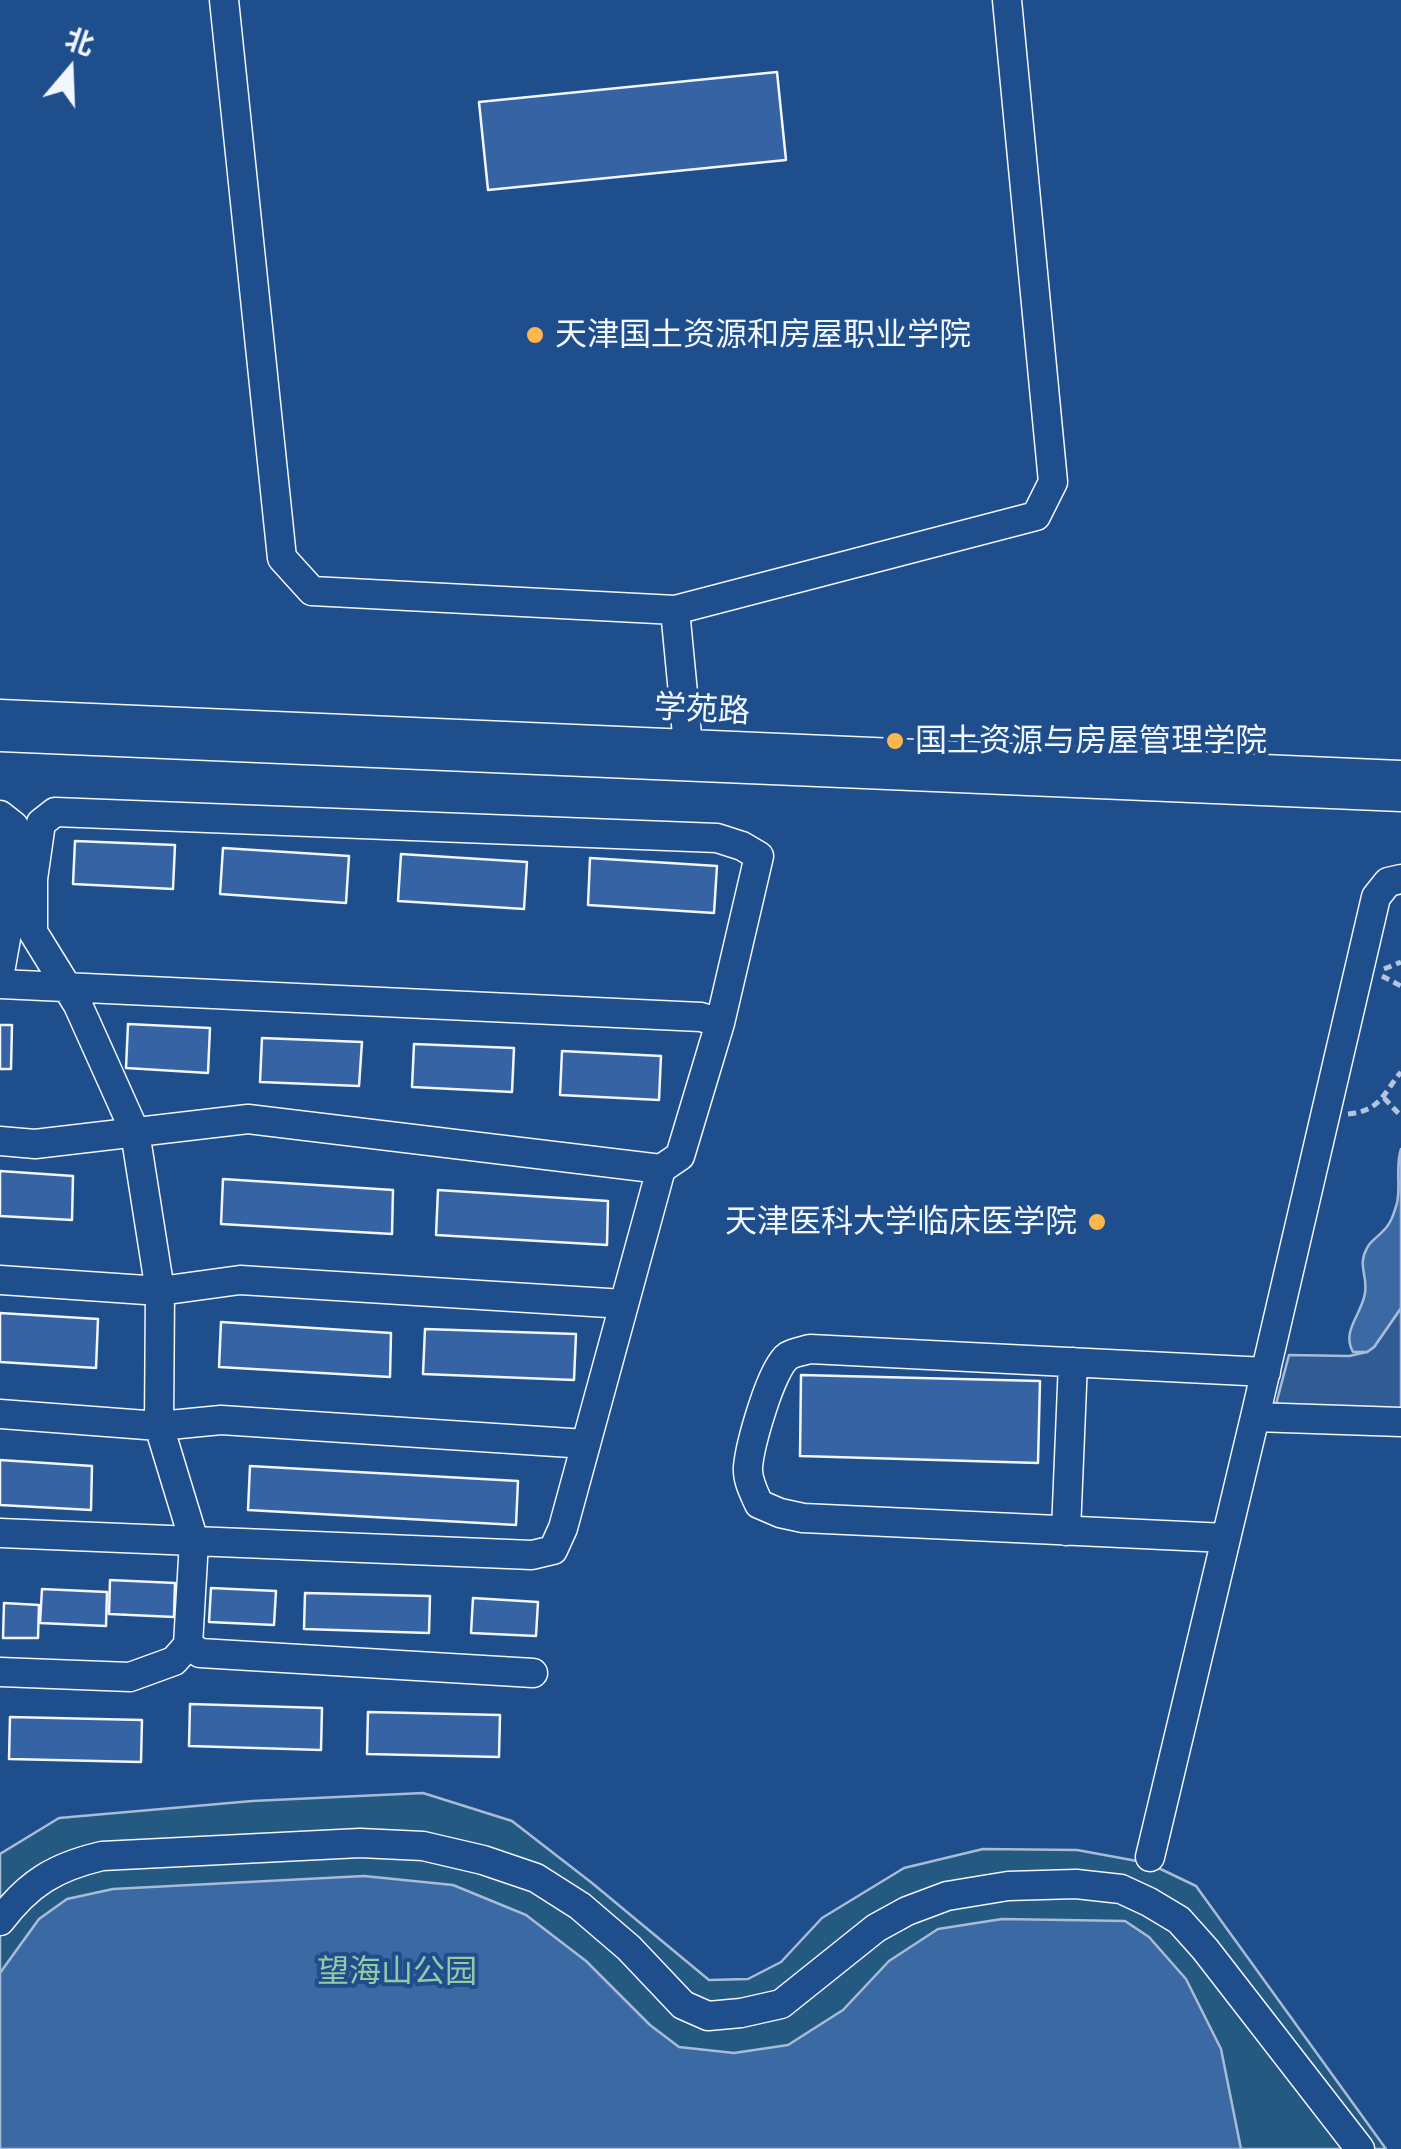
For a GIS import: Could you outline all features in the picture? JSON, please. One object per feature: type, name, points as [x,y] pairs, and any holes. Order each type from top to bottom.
[{"type":"street","points":[[224,0],[282,558],[312,591],[676,610],[1036,516],[1054,482],[1007,0]]},
{"type":"street","points":[[676,610],[688,745]]},
{"type":"street","name":"学苑路","points":[[0,714],[1401,775]]},
{"type":"street","name":"学苑路","points":[[0,738],[1401,797]]},
{"type":"street","points":[[0,1533],[194,1541],[532,1555],[554,1550],[564,1528],[661,1169],[680,1156],[720,1022],[758,856],[718,838],[55,812],[41,823],[33,879],[34,932],[78,1005],[135,1132],[160,1291],[160,1426],[194,1541],[188,1645],[174,1661],[130,1677],[0,1672]]},
{"type":"street","points":[[0,814],[14,826],[14,894],[0,972]]},
{"type":"street","points":[[1150,1856],[1376,897],[1388,882],[1401,879]]},
{"type":"street","points":[[0,984],[701,1017],[720,1022]]},
{"type":"street","points":[[0,1141],[35,1144],[248,1120],[661,1169]]},
{"type":"street","points":[[0,1280],[160,1291],[240,1280],[624,1304]]},
{"type":"street","points":[[1226,1538],[803,1518],[780,1514],[759,1504],[750,1485],[748,1468],[769,1384],[778,1366],[790,1354],[810,1350],[1266,1372]]},
{"type":"street","points":[[1066,1530],[1073,1362]]},
{"type":"street","points":[[0,1414],[160,1426],[221,1420],[586,1444]]},
{"type":"street","points":[[1256,1417],[1401,1422]]},
{"type":"street","points":[[188,1645],[200,1652],[533,1673]]},
{"type":"street","points":[[0,1921],[44,1877],[102,1856],[360,1843],[423,1846],[536,1878],[580,1906],[683,2005],[708,2016],[781,2004],[876,1928],[947,1896],[1008,1886],[1076,1884],[1121,1889],[1179,1920],[1360,2149]]},
{"type":"path","points":[[1374,972],[1401,986]]},
{"type":"path","points":[[1326,1113],[1353,1115],[1374,1106],[1401,1072]]},
{"type":"path","points":[[1384,1098],[1401,1116]]},
{"type":"green space","name":"望海山公园","points":[[423,1793],[512,1821],[709,1980],[748,1979],[781,1962],[822,1918],[904,1868],[983,1849],[1077,1850],[1148,1863],[1196,1886],[1386,2149],[0,2149],[0,1854],[59,1818],[252,1801]]},
{"type":"shaded area","points":[[1401,1149],[1401,1308],[1374,1347],[1367,1352],[1353,1352],[1349,1337],[1365,1293],[1364,1254],[1393,1214]]},
{"type":"shaded area","points":[[1401,1308],[1401,1414],[1275,1408],[1289,1355],[1349,1356],[1367,1352]]},
{"type":"shaded area","name":"望海山公园","points":[[364,1876],[453,1885],[526,1915],[586,1961],[650,2025],[679,2047],[734,2053],[788,2045],[843,2010],[889,1961],[938,1929],[1002,1919],[1125,1921],[1149,1937],[1186,1979],[1221,2049],[1241,2149],[0,2149],[0,1973],[39,1919],[67,1899],[113,1889]]},
{"type":"building","points":[[777,72],[786,160],[488,190],[479,102]]},
{"type":"building","points":[[75,841],[175,845],[173,889],[73,884]]},
{"type":"building","points":[[223,848],[349,856],[346,903],[220,894]]},
{"type":"building","points":[[401,854],[527,862],[524,909],[398,901]]},
{"type":"building","points":[[590,858],[717,866],[714,913],[588,905]]},
{"type":"building","points":[[128,1024],[210,1028],[208,1073],[126,1068]]},
{"type":"building","points":[[0,1025],[12,1025],[11,1069],[0,1069]]},
{"type":"building","points":[[262,1038],[362,1042],[359,1086],[260,1082]]},
{"type":"building","points":[[414,1044],[514,1048],[512,1092],[412,1087]]},
{"type":"building","points":[[562,1051],[661,1056],[659,1100],[560,1095]]},
{"type":"building","points":[[0,1171],[73,1176],[72,1220],[0,1216]]},
{"type":"building","points":[[223,1179],[393,1190],[392,1234],[221,1224]]},
{"type":"building","points":[[438,1190],[608,1201],[607,1245],[436,1235]]},
{"type":"building","points":[[0,1313],[98,1319],[96,1368],[0,1362]]},
{"type":"building","points":[[221,1322],[391,1333],[390,1377],[219,1367]]},
{"type":"building","points":[[425,1329],[576,1334],[574,1380],[423,1374]]},
{"type":"building","points":[[801,1375],[1040,1381],[1038,1463],[800,1456]]},
{"type":"building","points":[[0,1460],[92,1466],[91,1510],[0,1505]]},
{"type":"building","points":[[250,1466],[518,1481],[516,1525],[248,1510]]},
{"type":"building","points":[[110,1580],[175,1583],[174,1617],[109,1614]]},
{"type":"building","points":[[211,1588],[276,1591],[274,1625],[209,1622]]},
{"type":"building","points":[[42,1589],[107,1592],[106,1626],[40,1623]]},
{"type":"building","points":[[305,1593],[430,1596],[429,1633],[304,1629]]},
{"type":"building","points":[[473,1598],[538,1602],[536,1636],[471,1633]]},
{"type":"building","points":[[4,1603],[39,1605],[38,1638],[3,1638]]},
{"type":"building","points":[[190,1704],[322,1708],[321,1750],[189,1746]]},
{"type":"building","points":[[368,1712],[500,1715],[499,1757],[367,1754]]},
{"type":"building","points":[[10,1717],[142,1720],[141,1762],[9,1759]]},
{"type":"place","name":"天津国土资源和房屋职业学院","points":[[535,335]]},
{"type":"place","name":"国土资源与房屋管理学院","points":[[895,741]]},
{"type":"place","name":"天津医科大学临床医学院","points":[[1097,1222]]}]
